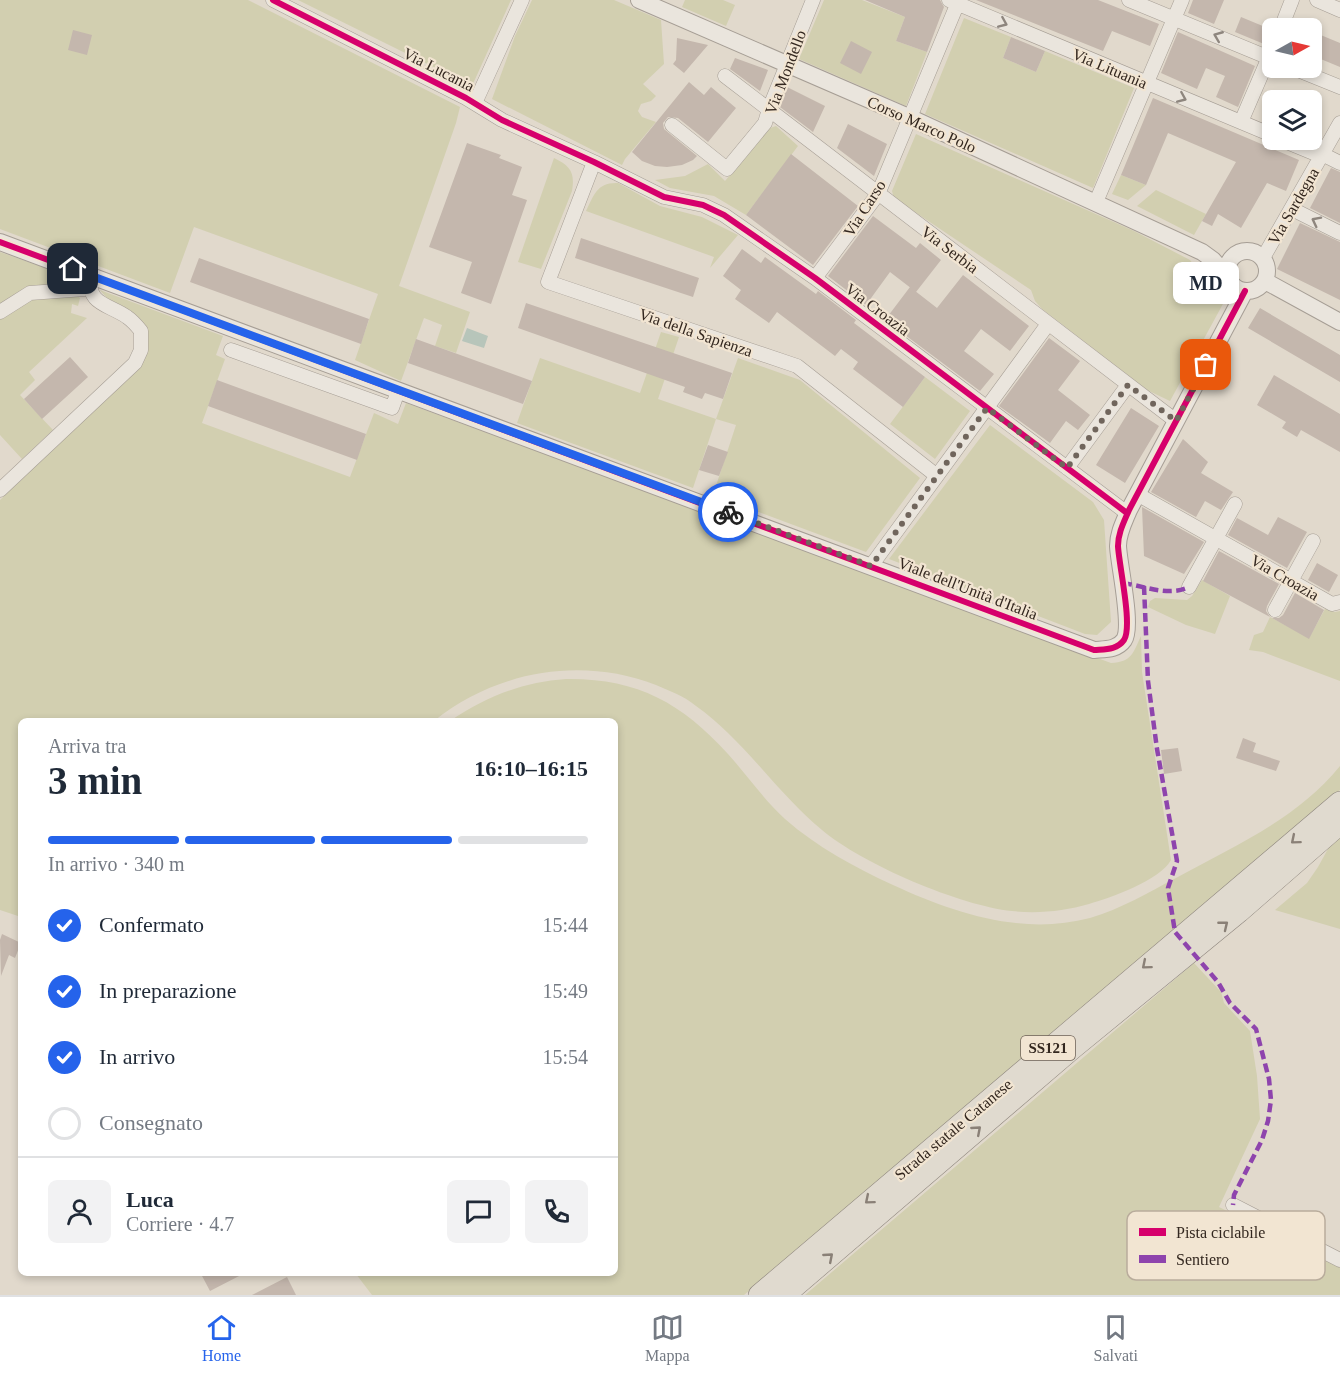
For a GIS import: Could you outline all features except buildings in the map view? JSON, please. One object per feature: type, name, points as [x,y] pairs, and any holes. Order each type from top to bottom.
[{"type":"main road","name":"Strada statale Catanese","points":[[759,1295],[1340,802]]},
{"type":"main road","name":"Strada statale Catanese","points":[[785,1295],[1072,1049],[1239,912],[1340,824]]},
{"type":"street","name":"Via Lucania","points":[[273,0],[475,103],[502,120],[594,162]]},
{"type":"street","points":[[475,103],[522,0]]},
{"type":"street","name":"Corso Marco Polo","points":[[639,0],[911,118],[1202,252]]},
{"type":"street","name":"Via Mondello","points":[[672,125],[727,169],[765,123],[813,0]]},
{"type":"street","points":[[1130,0],[1262,52]]},
{"type":"street","points":[[1096,202],[1182,0]]},
{"type":"street","points":[[1285,18],[1292,0]]},
{"type":"street","points":[[1317,0],[1340,10]]},
{"type":"street","name":"Via Lituania","points":[[955,1],[1262,131]]},
{"type":"street","name":"Via Carso","points":[[815,278],[878,194],[911,118],[955,1]]},
{"type":"street","points":[[1241,122],[1262,75]]},
{"type":"street","name":"Via Serbia","points":[[724,76],[1176,421]]},
{"type":"street","points":[[1318,78],[1340,87]]},
{"type":"street","name":"Via Sardegna","points":[[1263,258],[1340,123]]},
{"type":"street","points":[[1309,150],[1340,163]]},
{"type":"street","name":"Via Croazia","points":[[594,162],[664,197],[703,205],[724,215],[815,278],[1127,513]]},
{"type":"street","name":"Via della Sapienza","points":[[594,162],[548,282],[797,366],[937,476]]},
{"type":"street","points":[[1292,209],[1340,233]]},
{"type":"street","name":"Viale dell'Unità d'Italia","points":[[0,243],[90,281],[398,391],[1094,650],[1117,647],[1125,639],[1127,623],[1118,544],[1120,530],[1127,513]]},
{"type":"street","points":[[1228,277],[1227,269],[1230,261],[1241,251]]},
{"type":"street","points":[[1250,251],[1257,253],[1263,258],[1268,273],[1265,281],[1260,287],[1245,291],[1238,289],[1213,260],[1202,252],[1250,251]]},
{"type":"street","points":[[0,312],[30,293],[84,289],[90,281]]},
{"type":"street","points":[[0,490],[135,363],[141,350],[141,331],[126,315],[101,304],[92,294],[90,281]]},
{"type":"street","points":[[1265,281],[1340,322]]},
{"type":"street","points":[[1127,513],[1245,291]]},
{"type":"street","points":[[871,566],[1048,324]]},
{"type":"street","points":[[231,350],[392,408],[398,391]]},
{"type":"street","points":[[1067,468],[1128,385]]},
{"type":"street","name":"Via Croazia","points":[[1137,494],[1332,604],[1340,602]]},
{"type":"street","points":[[1189,587],[1235,504]]},
{"type":"street","points":[[1275,610],[1313,541]]},
{"type":"street","points":[[1233,1205],[1245,1211]]},
{"type":"street","points":[[1325,1252],[1340,1260]]},
{"type":"shaded area","points":[[0,0],[248,0],[460,107],[399,286],[470,312],[456,353],[435,346],[442,325],[424,318],[401,381],[355,360],[378,294],[194,227],[170,293],[0,229]]},
{"type":"shaded area","points":[[298,0],[511,0],[472,86]]},
{"type":"shaded area","points":[[532,0],[614,0],[661,20],[664,64],[643,84],[656,96],[651,101],[641,104],[638,111],[642,117],[656,122],[622,165],[492,99],[515,36]]},
{"type":"shaded area","points":[[685,0],[723,0],[735,5],[726,26],[682,7]]},
{"type":"shaded area","points":[[824,0],[862,0],[905,17],[896,41],[927,52],[906,106],[799,59]]},
{"type":"shaded area","points":[[964,18],[1011,37],[1003,58],[1036,72],[1045,51],[1134,88],[1093,188],[925,114]]},
{"type":"shaded area","points":[[776,126],[798,146],[746,215],[714,196],[670,188],[655,180],[685,176],[708,164],[725,181],[770,128]]},
{"type":"shaded area","points":[[916,134],[1134,231],[1190,260],[1224,302],[1170,401],[1147,390],[1042,309],[1035,301],[1031,290],[894,198],[892,191]]},
{"type":"shaded area","points":[[554,158],[568,167],[573,185],[541,269],[518,262]]},
{"type":"shaded area","points":[[1121,175],[1146,185],[1128,200],[1112,194]]},
{"type":"shaded area","points":[[618,183],[660,206],[702,217],[738,235],[710,268],[714,257],[586,211],[601,187]]},
{"type":"shaded area","points":[[1156,190],[1206,214],[1194,235],[1137,206]]},
{"type":"shaded area","points":[[0,252],[79,280],[77,285],[0,305]]},
{"type":"shaded area","points":[[100,290],[223,336],[216,355],[225,359],[202,423],[350,477],[374,413],[398,424],[406,403],[1111,663],[1123,661],[1131,656],[1141,636],[1142,672],[1171,860],[1156,875],[1122,893],[1070,908],[1022,912],[966,901],[886,869],[861,856],[822,830],[729,734],[687,699],[656,685],[627,676],[598,671],[569,670],[540,673],[484,690],[438,718],[18,718],[18,916],[0,910],[0,500],[142,363],[147,345]]},
{"type":"shaded area","points":[[74,293],[80,298],[78,306],[72,304],[71,313],[87,318],[29,372],[35,380],[20,395],[53,430],[22,459],[0,435],[0,318],[28,299]]},
{"type":"shaded area","points":[[467,328],[488,336],[484,348],[462,341]]},
{"type":"shaded area","points":[[661,332],[679,337],[658,399],[716,419],[693,488],[517,423],[540,358],[640,393]]},
{"type":"shaded area","points":[[738,358],[800,380],[920,478],[866,552],[713,495],[736,425],[716,419]]},
{"type":"shaded area","points":[[925,377],[970,411],[935,459],[890,424]]},
{"type":"shaded area","points":[[990,425],[1093,502],[1104,520],[1111,622],[1097,635],[1085,634],[889,559]]},
{"type":"shaded area","points":[[1202,580],[1230,596],[1215,634],[1186,625],[1148,607],[1150,601],[1155,598],[1187,600]]},
{"type":"shaded area","points":[[1325,609],[1340,611],[1340,681],[1263,652],[1249,650],[1254,635],[1263,632],[1270,617],[1309,638]]},
{"type":"shaded area","points":[[566,679],[614,683],[656,697],[693,720],[728,754],[777,812],[836,856],[916,895],[964,912],[1014,923],[1065,923],[1113,910],[1264,830],[1305,801],[1340,766],[1340,790],[744,1295],[372,1295],[358,1276],[618,1276],[618,718],[454,718],[505,692]]},
{"type":"shaded area","points":[[1340,837],[1340,929],[1275,910],[1307,883],[1329,847]]},
{"type":"shaded area","points":[[1194,963],[1221,992],[1224,1003],[1250,1031],[1257,1076],[1260,1119],[1219,1207],[1227,1211],[1127,1211],[1127,1280],[1325,1280],[1325,1260],[1340,1267],[1340,1295],[805,1295]]},
{"type":"marked path","points":[[1123,583],[1165,591],[1189,587]]},
{"type":"marked path","points":[[1144,586],[1148,681],[1157,749],[1177,861],[1168,888],[1175,932],[1218,982],[1230,1003],[1256,1029],[1269,1079],[1271,1100],[1268,1121],[1262,1140],[1234,1195],[1233,1205]]},
{"type":"cycle path","points":[[273,0],[466,98],[502,120],[664,197],[703,205],[724,215],[815,278],[1127,513]]},
{"type":"cycle path","points":[[0,242],[1094,650],[1114,647],[1124,640],[1127,622],[1118,546],[1122,528],[1129,510],[1245,291]]},
{"type":"way so far","points":[[728,512],[871,566],[987,408],[1067,468],[1128,385],[1176,421],[1206,365]]},
{"type":"place","name":"MD","points":[[1206,365]]},
{"type":"route","points":[[73,269],[728,512]]}]
